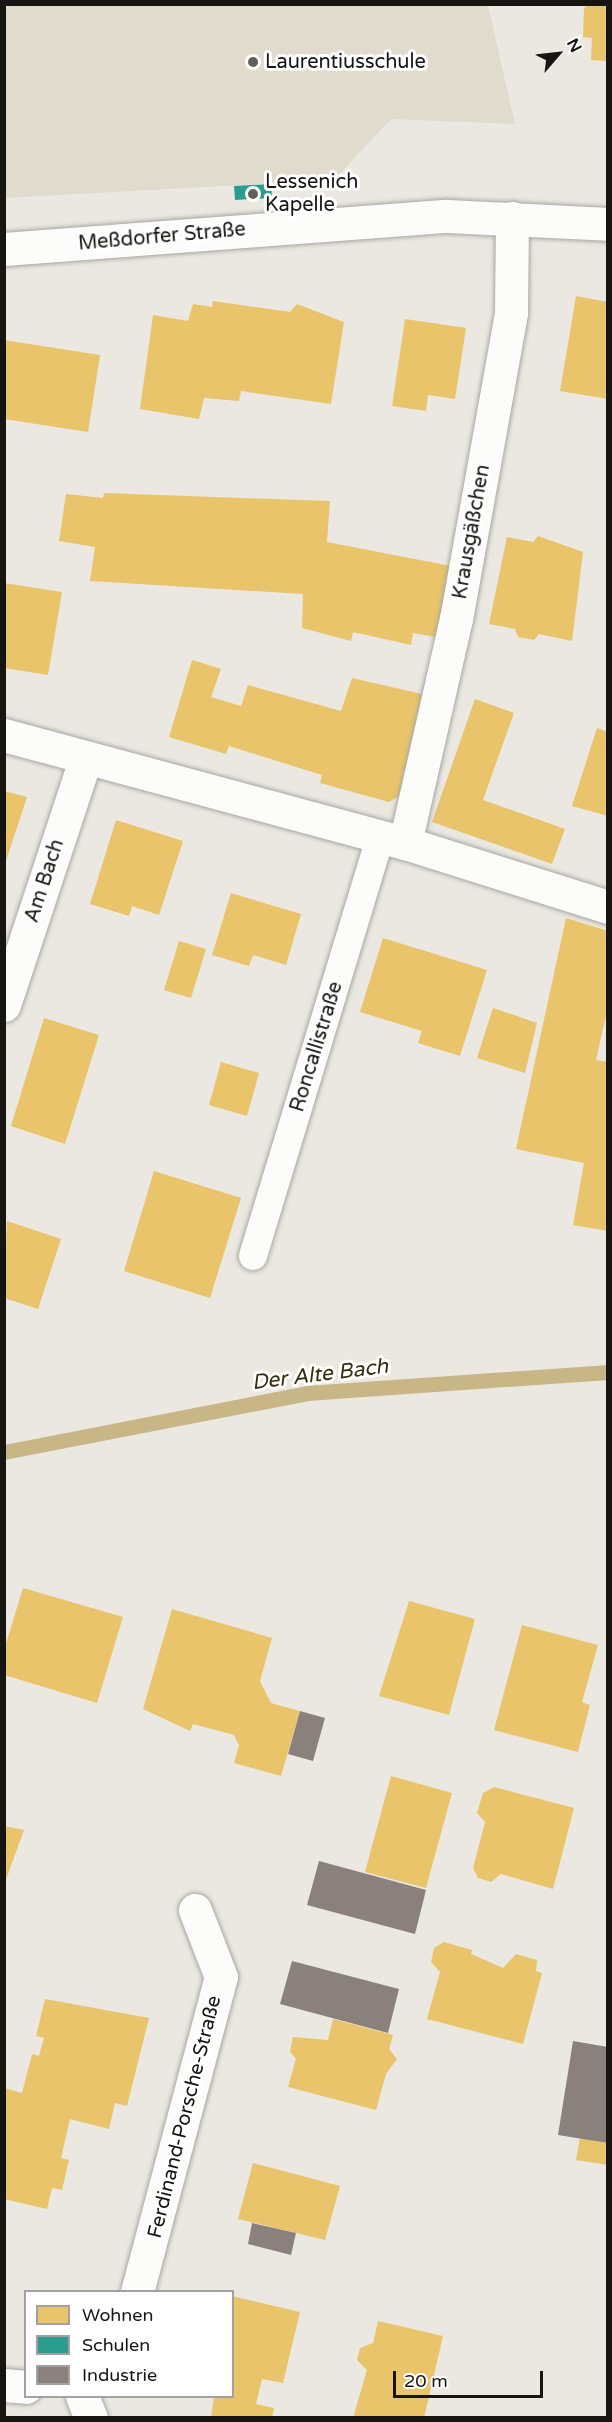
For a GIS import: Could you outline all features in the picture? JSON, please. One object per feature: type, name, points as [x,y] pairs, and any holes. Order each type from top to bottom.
[{"type":"street","name":"Meßdorfer Straße","points":[[4,249],[447,216],[608,224]]},
{"type":"street","name":"Krausgäßchen","points":[[393,840],[456,619],[511,312],[512,218]]},
{"type":"street","points":[[4,735],[393,840],[608,907]]},
{"type":"street","name":"Am Bach","points":[[4,1005],[86,757]]},
{"type":"street","name":"Ferdinand-Porsche-Straße","points":[[138,2290],[221,1977],[195,1910]]},
{"type":"street","points":[[4,2385],[24,2388]]},
{"type":"street","points":[[82,2398],[91,2418]]},
{"type":"lane","name":"Roncallistraße","points":[[254,1256],[393,840]]},
{"type":"shaded area","name":"Laurentiusschule","points":[[4,5],[488,5],[515,124],[391,119],[334,180],[5,198]]},
{"type":"building: Wohnen","points":[[590,4],[608,4],[608,61],[591,60],[592,38],[583,37],[584,8]]},
{"type":"building: Wohnen","points":[[576,296],[608,302],[608,399],[560,391]]},
{"type":"building: Wohnen","points":[[213,301],[290,312],[297,304],[344,322],[331,404],[241,391],[239,401],[204,398],[199,419],[140,409],[153,315],[188,321],[193,304],[212,307]]},
{"type":"building: Wohnen","points":[[405,319],[466,328],[455,399],[428,395],[426,411],[392,406]]},
{"type":"building: Wohnen","points":[[4,340],[100,355],[88,432],[4,419]]},
{"type":"building: Wohnen","points":[[104,493],[330,501],[327,542],[451,566],[436,637],[413,633],[411,645],[353,632],[351,641],[302,628],[303,594],[90,581],[95,547],[59,541],[66,494],[103,498]]},
{"type":"building: Wohnen","points":[[538,536],[583,552],[572,641],[539,634],[534,640],[518,637],[515,629],[489,624],[507,537],[533,542]]},
{"type":"building: Wohnen","points":[[4,583],[62,592],[48,675],[4,668]]},
{"type":"building: Wohnen","points":[[192,660],[221,669],[211,697],[241,706],[248,685],[341,711],[352,678],[422,694],[399,796],[389,802],[320,783],[322,775],[229,746],[226,754],[169,737]]},
{"type":"building: Wohnen","points":[[475,699],[514,713],[483,800],[565,829],[552,864],[432,822]]},
{"type":"building: Wohnen","points":[[597,728],[608,732],[608,816],[572,806]]},
{"type":"building: Wohnen","points":[[4,791],[27,797],[5,864],[4,864]]},
{"type":"building: Wohnen","points":[[116,820],[183,841],[159,915],[132,906],[129,916],[90,904]]},
{"type":"building: Wohnen","points":[[231,893],[301,914],[286,965],[253,955],[249,966],[212,955]]},
{"type":"building: Wohnen","points":[[566,918],[608,931],[608,1007],[596,1060],[608,1062],[608,1231],[573,1225],[584,1163],[516,1149]]},
{"type":"building: Wohnen","points":[[383,938],[487,970],[460,1056],[418,1043],[422,1031],[360,1012]]},
{"type":"building: Wohnen","points":[[179,941],[206,949],[191,998],[164,990]]},
{"type":"building: Wohnen","points":[[493,1008],[537,1023],[525,1073],[477,1058]]},
{"type":"building: Wohnen","points":[[44,1018],[99,1035],[65,1144],[11,1126]]},
{"type":"building: Wohnen","points":[[221,1062],[259,1073],[247,1116],[209,1105]]},
{"type":"building: Wohnen","points":[[154,1171],[241,1198],[210,1298],[124,1271]]},
{"type":"building: Wohnen","points":[[7,1221],[61,1239],[38,1309],[4,1298]]},
{"type":"building: Wohnen","points":[[23,1588],[123,1617],[97,1703],[4,1675],[4,1650]]},
{"type":"building: Wohnen","points":[[409,1601],[475,1619],[449,1715],[379,1696]]},
{"type":"building: Wohnen","points":[[172,1609],[272,1638],[260,1681],[271,1703],[300,1711],[281,1776],[234,1763],[239,1745],[234,1735],[193,1724],[190,1731],[143,1709]]},
{"type":"building: Wohnen","points":[[522,1625],[598,1645],[582,1702],[590,1705],[578,1752],[494,1730]]},
{"type":"building: Wohnen","points":[[391,1776],[452,1793],[426,1888],[365,1872]]},
{"type":"building: Wohnen","points":[[494,1787],[574,1808],[553,1889],[501,1874],[491,1882],[478,1878],[473,1868],[485,1822],[477,1813],[483,1793]]},
{"type":"building: Wohnen","points":[[4,1826],[24,1830],[4,1885]]},
{"type":"building: Wohnen","points":[[444,1942],[472,1950],[471,1954],[503,1968],[516,1954],[537,1960],[536,1971],[542,1973],[523,2044],[427,2019],[440,1972],[431,1962],[434,1948]]},
{"type":"building: Wohnen","points":[[45,1999],[149,2018],[127,2106],[115,2103],[109,2129],[70,2119],[61,2158],[69,2160],[62,2190],[52,2188],[47,2209],[4,2199],[4,2088],[22,2093],[32,2054],[39,2056],[44,2038],[36,2036]]},
{"type":"building: Wohnen","points":[[333,2019],[393,2035],[389,2049],[397,2059],[386,2074],[376,2110],[288,2087],[296,2059],[290,2052],[293,2037],[328,2040]]},
{"type":"building: Wohnen","points":[[580,2138],[608,2143],[608,2165],[576,2160]]},
{"type":"building: Wohnen","points":[[253,2163],[340,2186],[325,2240],[238,2219]]},
{"type":"building: Wohnen","points":[[234,2296],[300,2312],[283,2383],[262,2379],[256,2404],[274,2408],[272,2418],[211,2418],[214,2398],[234,2398]]},
{"type":"building: Wohnen","points":[[378,2321],[443,2336],[424,2418],[353,2418],[367,2370],[357,2360],[360,2348],[373,2343]]},
{"type":"building: Schulen","points":[[271,184],[272,198],[235,200],[234,186]]},
{"type":"building: Industrie","points":[[300,1711],[325,1718],[313,1761],[288,1754]]},
{"type":"building: Industrie","points":[[319,1861],[426,1890],[415,1934],[307,1905]]},
{"type":"building: Industrie","points":[[292,1961],[399,1989],[388,2033],[280,2004]]},
{"type":"building: Industrie","points":[[573,2041],[608,2047],[608,2143],[558,2135]]},
{"type":"building: Industrie","points":[[252,2223],[296,2233],[291,2255],[248,2244]]},
{"type":"waterway","name":"Der Alte Bach","points":[[4,1452],[307,1393],[608,1372]]},
{"type":"place","name":"Laurentiusschule","points":[[253,62]]},
{"type":"place","name":"Lessenich Kapelle","points":[[253,194]]}]
